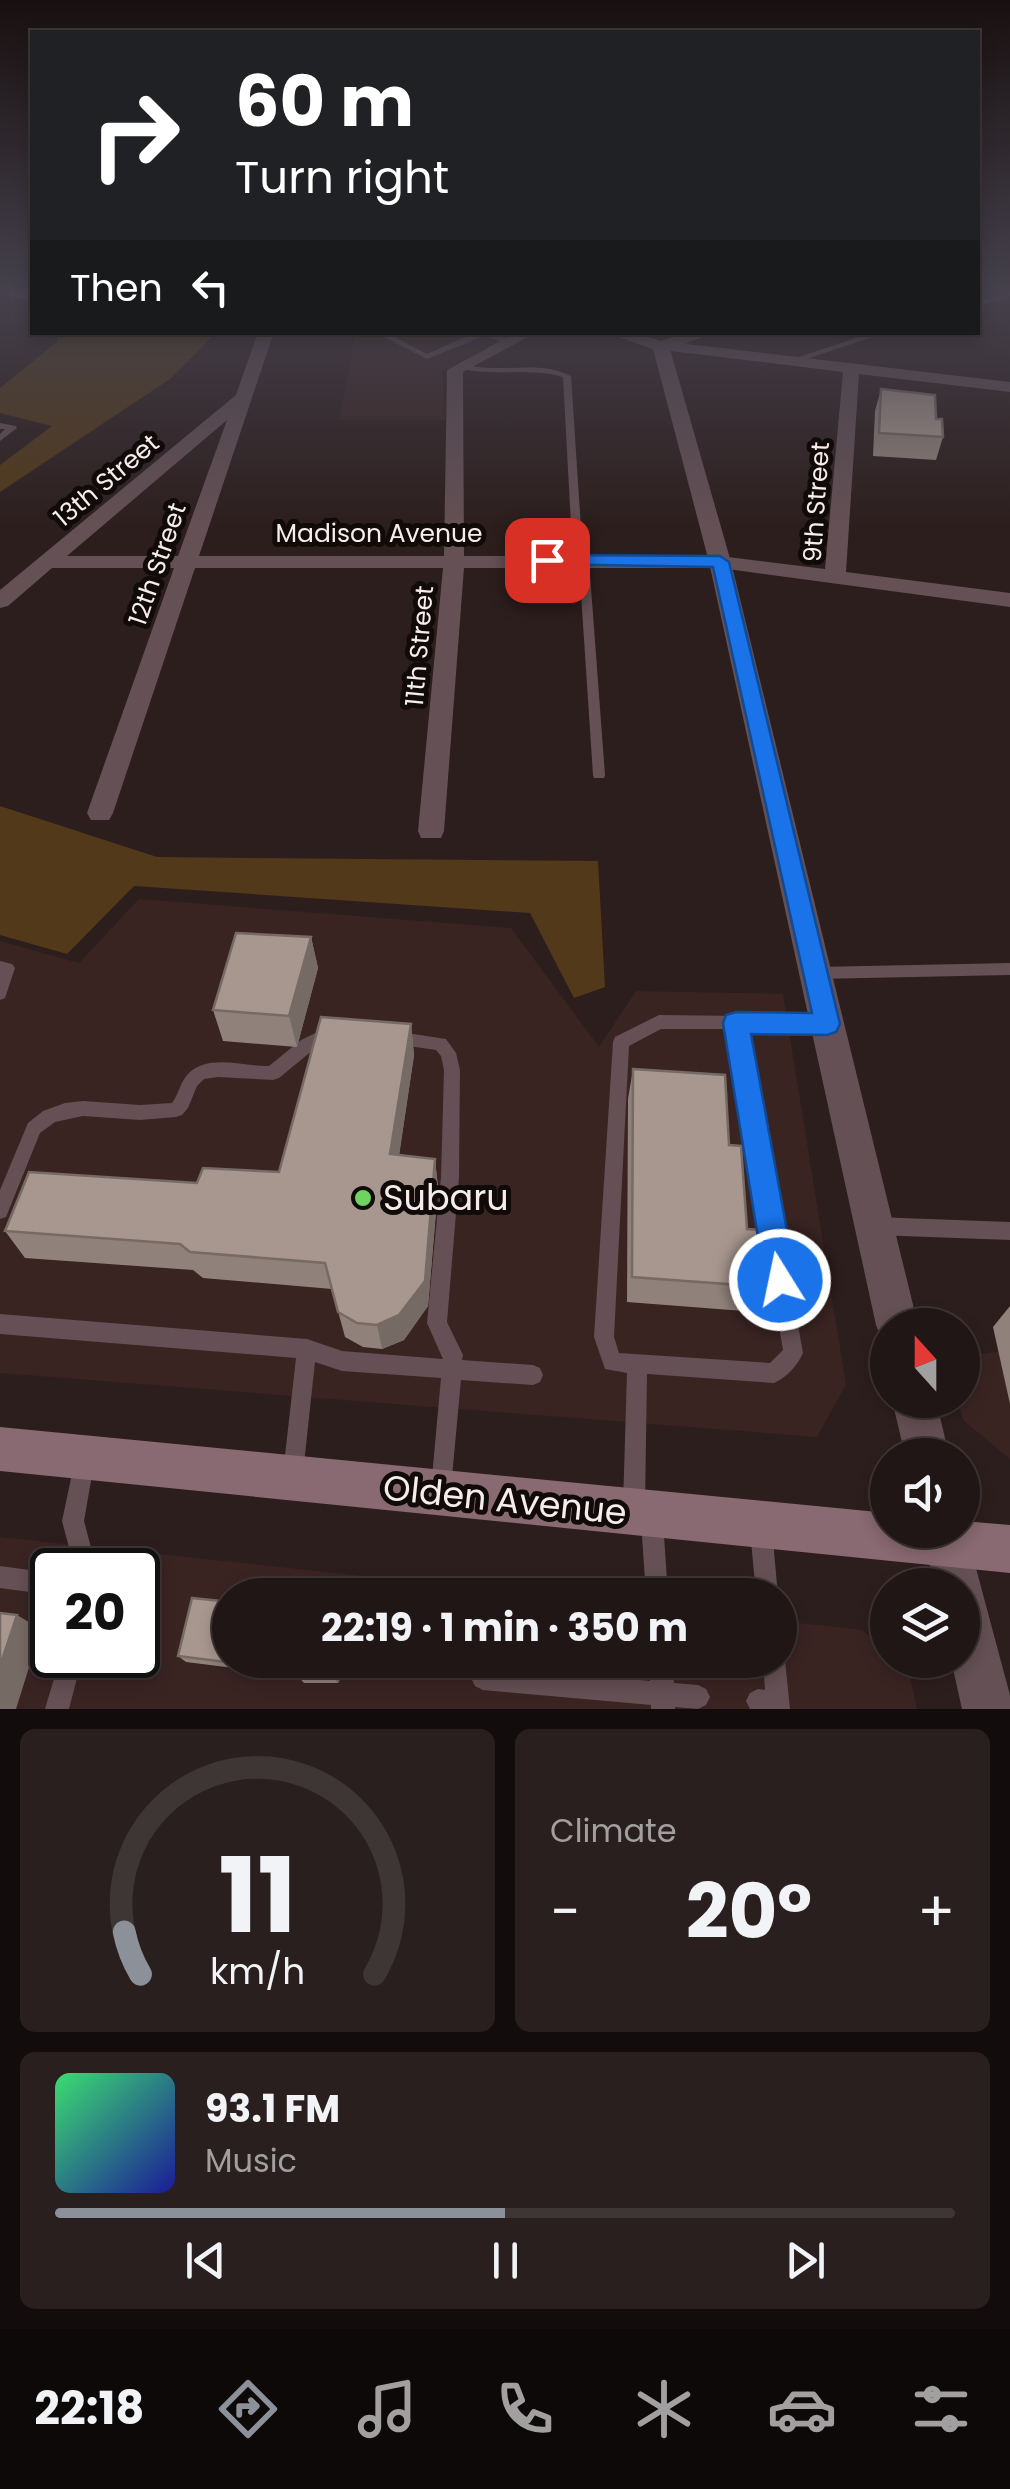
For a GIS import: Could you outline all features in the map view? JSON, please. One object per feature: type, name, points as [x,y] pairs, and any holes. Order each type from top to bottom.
[{"type":"main road","name":"Olden Avenue","points":[[0,1450],[761,1524],[950,1553],[1010,1549]]},
{"type":"street","name":"12th Street","points":[[100,813],[254,369]]},
{"type":"street","name":"11th Street","points":[[431,831],[454,560],[457,369]]},
{"type":"street","points":[[667,369],[720,562],[893,1308]]},
{"type":"street","points":[[837,369],[1010,387]]},
{"type":"street","name":"9th Street","points":[[835,577],[851,370]]},
{"type":"street","name":"13th Street","points":[[0,601],[244,397]]},
{"type":"street","name":"Madison Avenue","points":[[46,562],[720,562],[1010,600]]},
{"type":"street","points":[[980,1676],[988,1709]]},
{"type":"lane","points":[[473,369],[567,376],[599,775]]},
{"type":"lane","points":[[0,426],[13,428],[0,438]]},
{"type":"lane","points":[[0,967],[8,968],[0,994]]},
{"type":"lane","points":[[816,974],[1010,969]]},
{"type":"lane","points":[[736,1023],[793,1353],[774,1373],[612,1362],[604,1337],[621,1042],[659,1022],[827,1024]]},
{"type":"lane","points":[[0,1211],[34,1128],[43,1118],[72,1109],[176,1110],[186,1103],[191,1081],[207,1072],[273,1074],[319,1037],[345,1035]]},
{"type":"lane","points":[[378,1037],[440,1044],[448,1053],[452,1070],[450,1177],[437,1323],[453,1355],[441,1494]]},
{"type":"lane","points":[[874,1226],[1010,1231]]},
{"type":"lane","points":[[0,1324],[307,1349],[342,1360],[533,1376]]},
{"type":"lane","points":[[292,1478],[307,1349]]},
{"type":"lane","points":[[636,1366],[643,1514],[653,1578]]},
{"type":"lane","points":[[80,1548],[73,1521],[85,1458]]},
{"type":"lane","points":[[761,1524],[766,1578]]},
{"type":"lane","points":[[0,1577],[30,1581]]},
{"type":"lane","points":[[57,1709],[66,1678]]},
{"type":"lane","points":[[483,1678],[663,1701],[698,1697]]},
{"type":"lane","points":[[771,1705],[773,1678]]},
{"type":"shaded area","points":[[24,369],[180,369],[0,492],[0,465],[52,426],[0,413],[0,388]]},
{"type":"shaded area","points":[[349,369],[446,369],[442,371],[445,420],[339,420]]},
{"type":"shaded area","points":[[0,806],[157,857],[598,861],[605,987],[574,998],[530,913],[134,886],[67,954],[0,935]]},
{"type":"shaded area","points":[[139,899],[511,928],[599,1047],[636,991],[783,994],[846,1385],[817,1437],[0,1373],[0,941],[79,963]]},
{"type":"shaded area","points":[[1010,1350],[1010,1459],[963,1418],[980,1418],[980,1354]]},
{"type":"shaded area","points":[[0,1537],[102,1548],[30,1548],[30,1678],[160,1678],[160,1554],[382,1578],[212,1578],[212,1678],[797,1678],[797,1623],[862,1630],[870,1637],[870,1678],[910,1678],[917,1709],[0,1709]]},
{"type":"building","points":[[881,389],[935,395],[936,419],[942,419],[943,437],[879,433]]},
{"type":"building","points":[[236,933],[311,937],[289,1016],[213,1010]]},
{"type":"building","name":"Subaru","points":[[321,1017],[411,1024],[390,1154],[435,1159],[425,1281],[399,1315],[377,1325],[357,1323],[338,1312],[325,1263],[190,1252],[180,1244],[5,1231],[29,1172],[197,1183],[203,1168],[279,1172]]},
{"type":"building","points":[[633,1069],[725,1075],[729,1145],[741,1146],[747,1229],[763,1230],[768,1287],[632,1277]]},
{"type":"building","points":[[192,1598],[212,1600],[212,1660],[178,1656]]},
{"type":"building","points":[[0,1613],[17,1615],[0,1666]]},
{"type":"place","name":"Subaru","points":[[363,1198]]},
{"type":"route","points":[[547,560],[720,562],[827,1024],[736,1023],[780,1280]]}]
